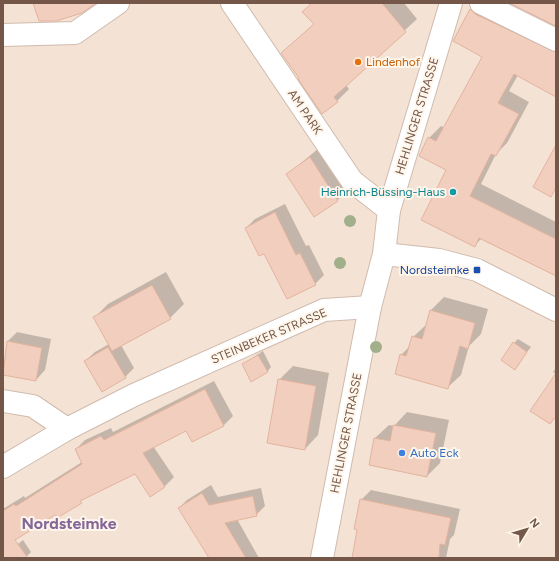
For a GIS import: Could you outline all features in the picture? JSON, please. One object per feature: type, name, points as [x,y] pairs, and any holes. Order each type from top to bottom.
[{"type":"street","points":[[3,35],[75,33],[118,3]]},
{"type":"street","name":"AM PARK","points":[[232,3],[352,181],[389,210]]},
{"type":"street","name":"HEHLINGER STRASSE","points":[[384,254],[389,210],[451,3]]},
{"type":"street","points":[[481,3],[556,40]]},
{"type":"street","points":[[370,308],[384,254],[439,260],[476,270],[556,310]]},
{"type":"street","name":"HEHLINGER STRASSE","points":[[322,558],[370,308]]},
{"type":"street","name":"STEINBEKER STRASSE","points":[[3,468],[67,429],[134,395],[324,310],[370,308]]},
{"type":"street","points":[[3,401],[33,406],[67,429]]},
{"type":"shaded area","points":[[3,3],[556,3],[556,558],[3,558]]},
{"type":"building","points":[[33,3],[96,3],[82,13],[56,21],[39,21]]},
{"type":"building","points":[[312,3],[382,3],[406,32],[334,97],[338,102],[322,114],[281,53],[314,24],[302,12]]},
{"type":"building","points":[[509,3],[556,3],[556,26]]},
{"type":"building","points":[[470,9],[475,14],[556,52],[556,97],[514,74],[498,103],[519,114],[496,156],[491,154],[470,196],[556,239],[556,276],[479,238],[475,247],[421,220],[446,170],[419,156],[428,137],[436,141],[482,57],[453,41]]},
{"type":"building","points":[[556,145],[556,187],[551,197],[533,187]]},
{"type":"building","points":[[310,157],[338,201],[314,217],[286,174]]},
{"type":"building","points":[[275,212],[296,255],[300,253],[316,285],[287,299],[264,254],[259,256],[245,228]]},
{"type":"building","points":[[152,285],[171,319],[112,351],[93,317]]},
{"type":"building","points":[[430,310],[475,323],[468,349],[460,346],[448,389],[395,374],[400,354],[406,356],[412,336],[422,339]]},
{"type":"building","points":[[7,341],[42,348],[36,381],[3,375]]},
{"type":"building","points":[[513,342],[527,352],[515,370],[501,360]]},
{"type":"building","points":[[108,347],[126,378],[102,392],[84,361]]},
{"type":"building","points":[[258,355],[268,372],[251,382],[242,364]]},
{"type":"building","points":[[556,373],[556,416],[550,424],[530,411]]},
{"type":"building","points":[[278,379],[316,386],[305,450],[267,443]]},
{"type":"building","points":[[205,389],[224,426],[192,442],[186,431],[143,453],[165,487],[150,497],[135,474],[80,501],[82,503],[57,518],[55,515],[15,540],[28,558],[3,558],[3,511],[14,504],[16,506],[82,464],[75,449],[101,436],[104,440]]},
{"type":"building","name":"Auto Eck","points":[[393,425],[436,433],[427,477],[369,465],[374,438],[390,441]]},
{"type":"building","points":[[202,493],[209,505],[253,496],[257,516],[225,523],[246,558],[209,558],[178,508]]},
{"type":"building","points":[[360,499],[451,518],[445,545],[440,544],[439,558],[352,558],[357,530],[354,529]]},
{"type":"place","name":"Lindenhof","points":[[358,62]]},
{"type":"place","name":"Heinrich-Büssing-Haus","points":[[453,192]]},
{"type":"place","name":"Nordsteimke","points":[[477,270]]},
{"type":"place","name":"Auto Eck","points":[[402,453]]},
{"type":"district","name":"Nordsteimke","points":[[69,523]]}]
